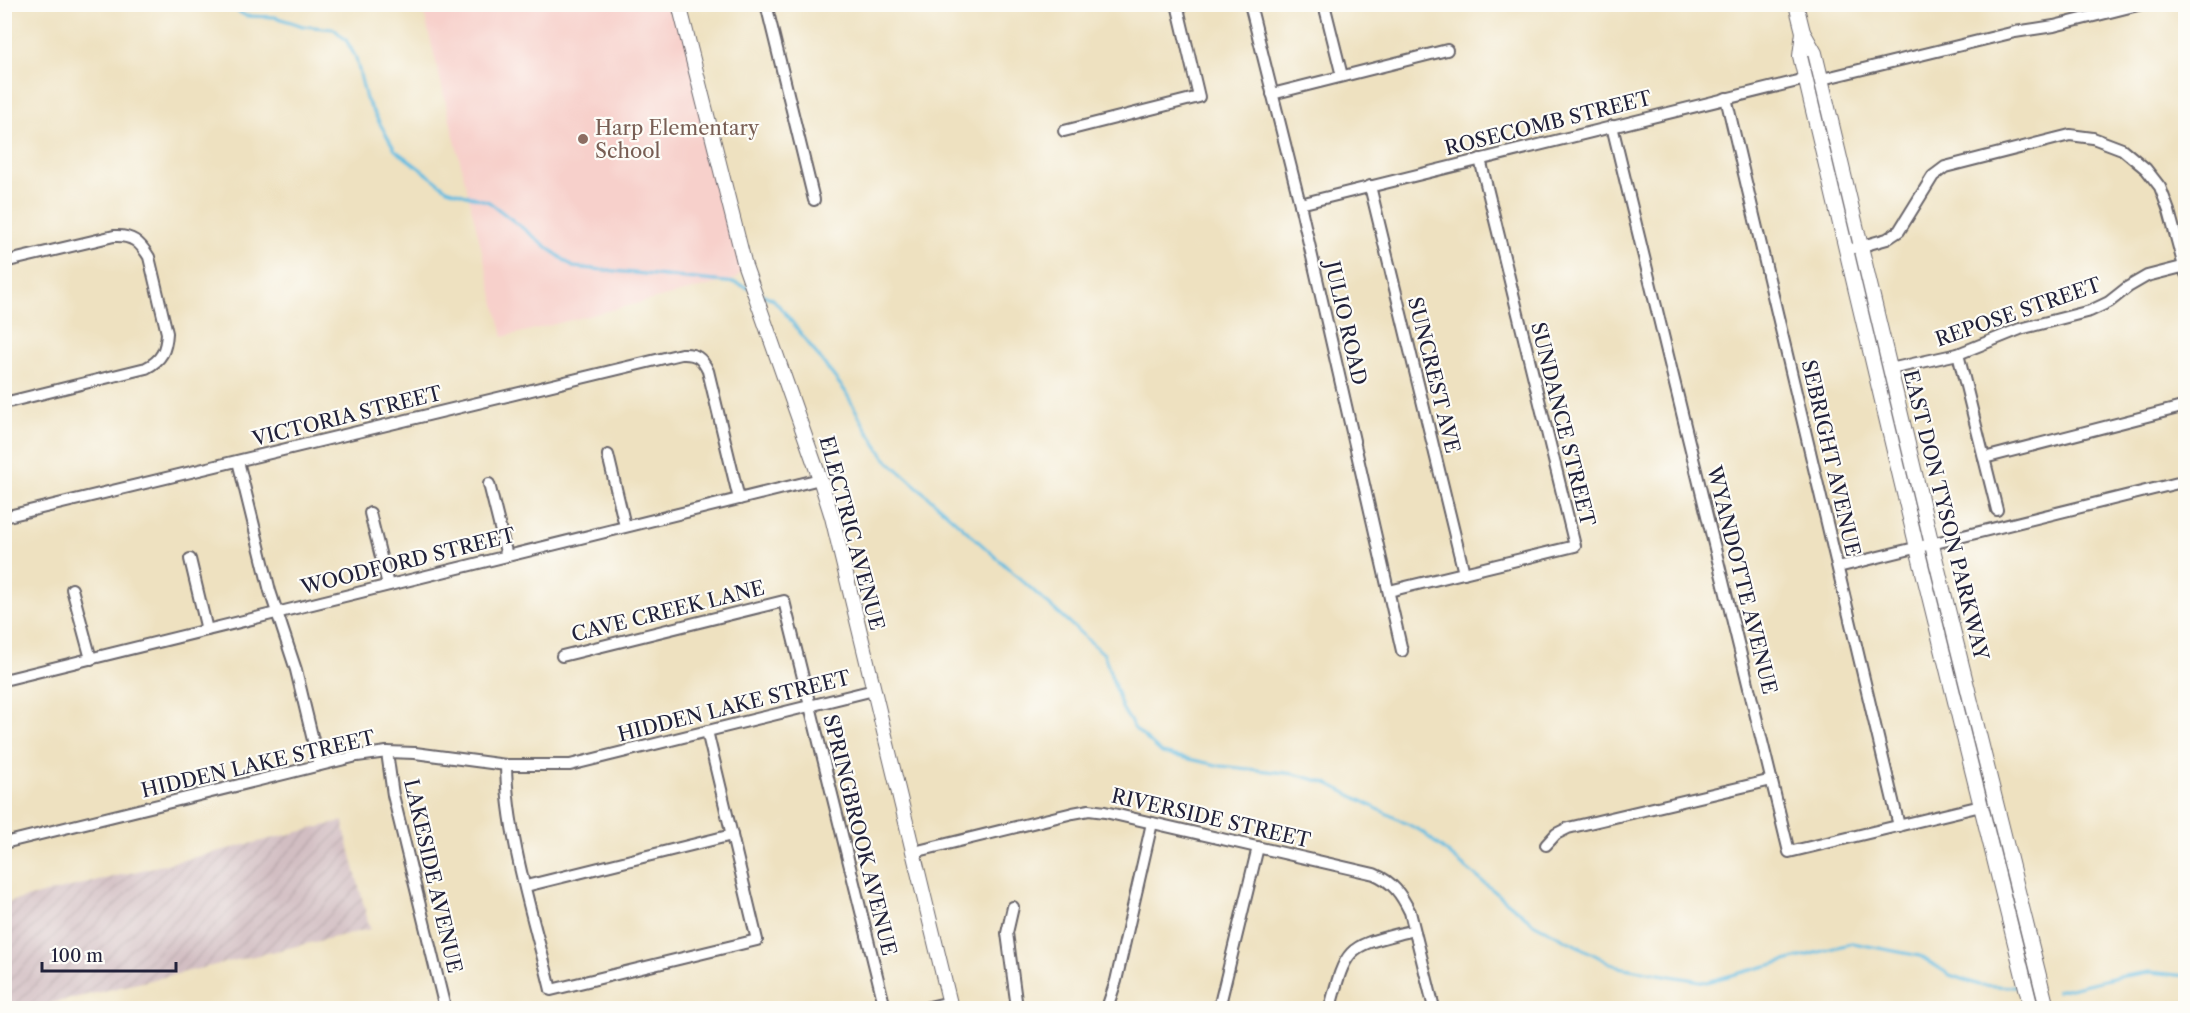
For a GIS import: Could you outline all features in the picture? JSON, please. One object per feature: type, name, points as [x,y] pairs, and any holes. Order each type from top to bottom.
[{"type":"main road","name":"ELECTRIC AVENUE","points":[[679,4],[745,266],[832,517],[951,1005]]},
{"type":"main road","name":"EAST DON TYSON PARKWAY","points":[[1796,4],[1803,32],[1815,53],[1822,79],[1932,544],[2047,1008]]},
{"type":"main road","name":"EAST DON TYSON PARKWAY","points":[[1803,32],[1800,56],[1917,548],[2031,1008]]},
{"type":"street","points":[[766,4],[814,200]]},
{"type":"street","points":[[1064,130],[1199,97],[1177,4]]},
{"type":"street","name":"JULIO ROAD","points":[[1250,4],[1300,204],[1402,651]]},
{"type":"street","points":[[1324,4],[1342,76]]},
{"type":"street","points":[[1822,79],[2142,4]]},
{"type":"street","points":[[1272,94],[1447,50]]},
{"type":"street","name":"ROSECOMB STREET","points":[[1300,204],[1806,79]]},
{"type":"street","name":"SEBRIGHT AVENUE","points":[[1726,98],[1899,826]]},
{"type":"street","name":"WYANDOTTE AVENUE","points":[[1612,126],[1789,852],[1981,806]]},
{"type":"street","points":[[1846,250],[1887,239],[1899,231],[1933,176],[1945,167],[2070,135],[2093,138],[2122,149],[2146,169],[2160,187],[2185,269]]},
{"type":"street","name":"SUNDANCE STREET","points":[[1389,591],[1575,546],[1480,159]]},
{"type":"street","name":"SUNCREST AVE","points":[[1370,186],[1464,573]]},
{"type":"street","points":[[4,262],[125,235],[143,246],[149,257],[167,333],[167,345],[163,355],[156,363],[146,368],[4,403]]},
{"type":"street","name":"REPOSE STREET","points":[[1890,369],[1958,354],[2020,329],[2090,311],[2109,302],[2147,276],[2185,269]]},
{"type":"street","name":"VICTORIA STREET","points":[[4,517],[681,354],[697,356],[704,362],[708,371],[739,499]]},
{"type":"street","points":[[1958,354],[1997,510]]},
{"type":"street","points":[[1984,458],[2186,406]]},
{"type":"street","points":[[608,454],[626,526]]},
{"type":"street","points":[[238,461],[270,591],[296,670],[319,765]]},
{"type":"street","name":"WOODFORD STREET","points":[[4,680],[820,479]]},
{"type":"street","points":[[1838,567],[2186,481]]},
{"type":"street","points":[[489,484],[507,556]]},
{"type":"street","points":[[370,513],[388,585]]},
{"type":"street","points":[[190,559],[207,630]]},
{"type":"street","points":[[72,589],[91,659]]},
{"type":"street","name":"CAVE CREEK LANE","points":[[562,656],[784,601]]},
{"type":"street","name":"SPRINGBROOK AVENUE","points":[[784,601],[885,1008]]},
{"type":"street","name":"HIDDEN LAKE STREET","points":[[4,843],[357,756],[387,752],[415,753],[506,765],[570,765],[874,690]]},
{"type":"street","points":[[506,765],[512,827],[551,990],[757,940],[707,731]]},
{"type":"street","name":"LAKESIDE AVENUE","points":[[387,752],[393,795],[445,1008]]},
{"type":"street","points":[[1546,845],[1556,834],[1568,828],[1772,780]]},
{"type":"street","name":"RIVERSIDE STREET","points":[[914,852],[1089,810],[1374,874],[1393,885],[1403,898],[1414,930]]},
{"type":"street","points":[[1107,1008],[1116,981],[1152,823]]},
{"type":"street","points":[[526,886],[732,835]]},
{"type":"street","points":[[1219,1008],[1258,847]]},
{"type":"street","points":[[1013,907],[1007,933],[1017,1008]]},
{"type":"street","points":[[1330,1008],[1340,970],[1352,951],[1362,943],[1414,930],[1434,1008]]},
{"type":"street","points":[[925,1008],[951,1005]]},
{"type":"shaded area","name":"Harp Elementary School","points":[[422,5],[679,5],[745,266],[736,279],[503,337]]},
{"type":"shaded area","points":[[344,821],[370,929],[31,1008],[5,1008],[5,903]]},
{"type":"waterway","points":[[225,4],[246,16],[275,17],[303,26],[334,29],[346,40],[356,58],[366,99],[395,150],[447,189],[489,202],[573,267],[736,283],[748,288]]},
{"type":"waterway","points":[[759,293],[773,299],[845,391],[885,458],[1104,654],[1122,708],[1135,729],[1162,753],[1221,766],[1294,774],[1327,783],[1421,831],[1533,923],[1618,967],[1706,982],[1853,943],[1920,956],[1950,975],[1979,985],[2015,987]]},
{"type":"waterway","points":[[2057,991],[2150,972],[2186,976]]},
{"type":"place","name":"Harp Elementary School","points":[[583,139]]}]
